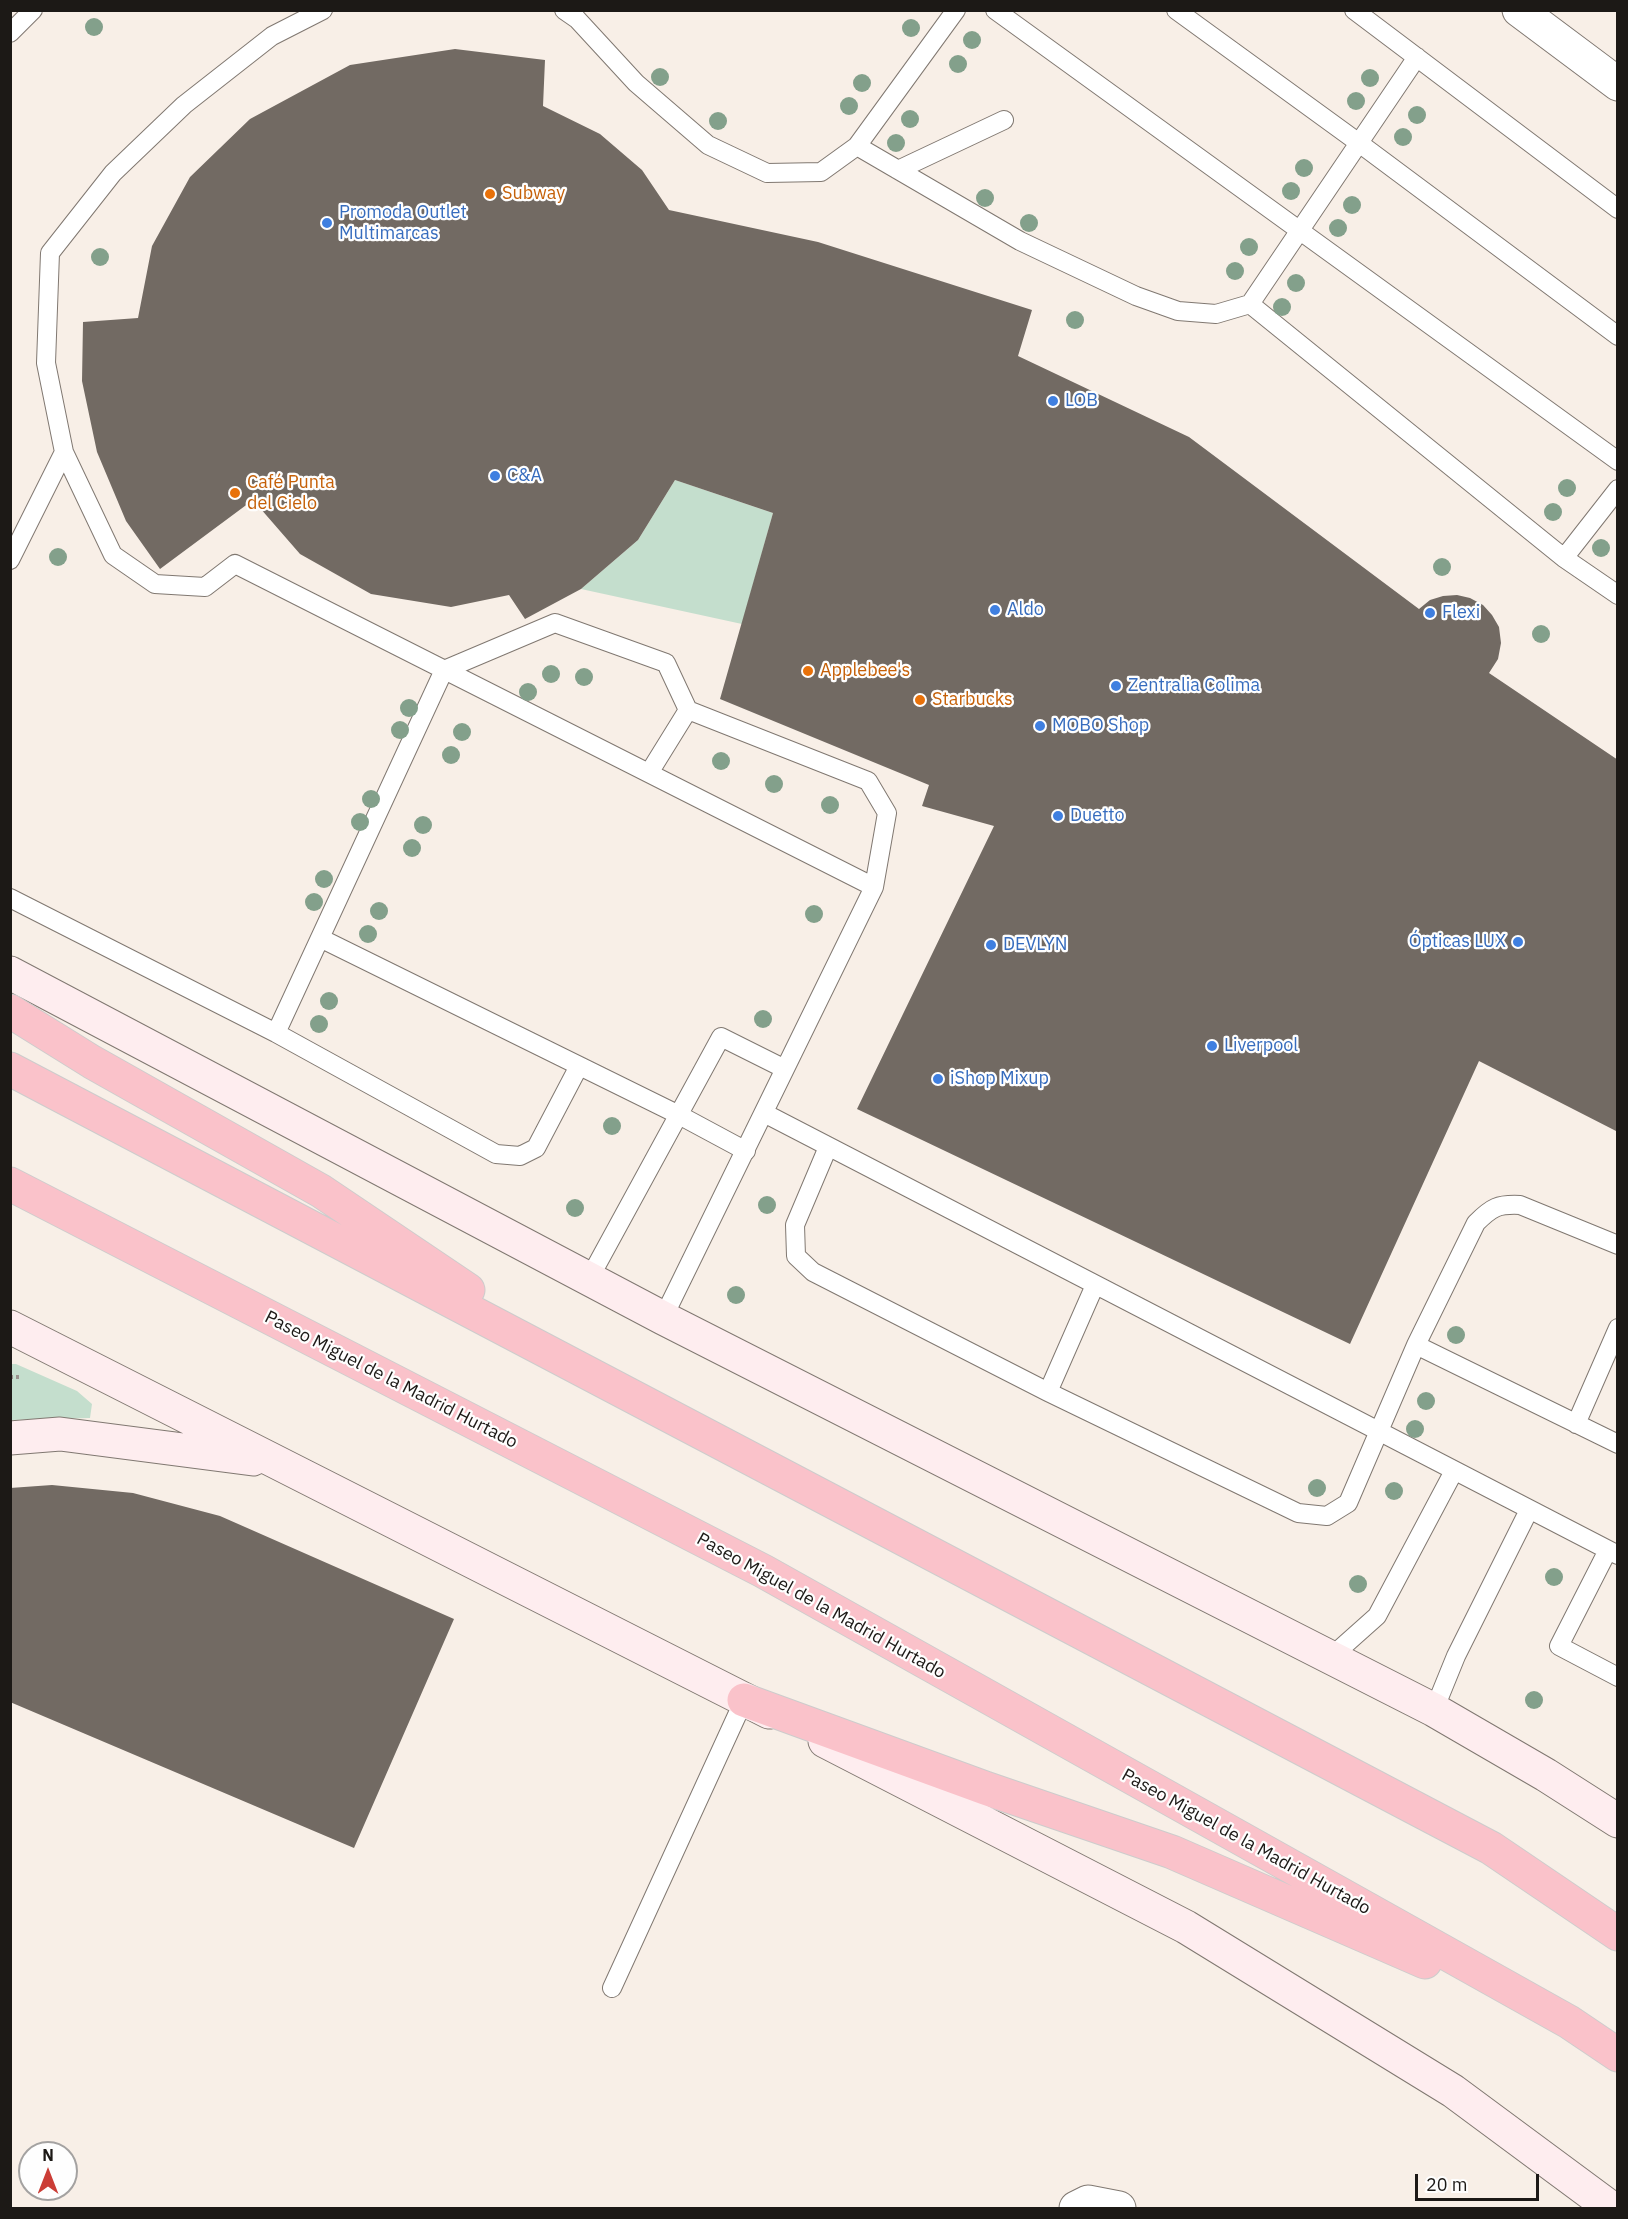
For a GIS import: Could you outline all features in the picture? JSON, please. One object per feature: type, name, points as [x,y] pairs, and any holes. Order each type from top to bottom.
[{"type":"highway","points":[[10,1011],[92,1062],[321,1191],[614,1388]]},
{"type":"highway","points":[[10,1069],[1491,1848],[1617,1934]]},
{"type":"highway","name":"Paseo Miguel de la Madrid Hurtado","points":[[10,1184],[763,1571],[1569,2022],[1617,2055]]},
{"type":"highway","points":[[744,1700],[985,1788],[1172,1852],[1344,1928],[1569,2022]]},
{"type":"street","points":[[1519,10],[1617,84]]},
{"type":"street","points":[[10,973],[663,1318],[1434,1710],[1546,1775],[1617,1821]]},
{"type":"street","points":[[10,1327],[1185,1927],[1453,2091],[1611,2208]]},
{"type":"street","points":[[10,1438],[60,1434],[276,1462]]},
{"type":"street","points":[[1076,2208],[1088,2202],[1119,2208]]},
{"type":"lane","points":[[10,33],[33,10]]},
{"type":"lane","points":[[323,10],[272,36],[184,105],[113,173],[50,253],[46,363],[64,452],[113,555],[155,584],[205,587],[236,564],[874,887]]},
{"type":"lane","points":[[564,10],[577,19],[636,82],[708,146],[767,173],[821,172],[857,146],[956,10]]},
{"type":"lane","points":[[995,10],[1617,461]]},
{"type":"lane","points":[[1176,10],[1359,143],[1617,336]]},
{"type":"lane","points":[[1354,10],[1617,209]]},
{"type":"lane","points":[[857,146],[1020,241],[1136,296],[1178,311],[1216,314],[1250,304],[1417,57]]},
{"type":"lane","points":[[898,170],[1004,120]]},
{"type":"lane","points":[[1250,304],[1564,558],[1617,595]]},
{"type":"lane","points":[[10,560],[64,452]]},
{"type":"lane","points":[[1564,558],[1617,489]]},
{"type":"lane","points":[[276,1033],[444,669],[555,622],[666,663],[688,710],[868,781],[887,813],[874,887],[663,1318]]},
{"type":"lane","points":[[649,773],[688,710]]},
{"type":"lane","points":[[10,898],[276,1033],[496,1154],[520,1156],[536,1148],[579,1066]]},
{"type":"lane","points":[[320,938],[679,1115],[746,1151]]},
{"type":"lane","points":[[589,1279],[721,1037],[785,1069]]},
{"type":"lane","points":[[764,1113],[1613,1553],[1559,1646],[1617,1677]]},
{"type":"lane","points":[[828,1147],[795,1225],[795,1257],[813,1272],[1048,1392],[1298,1513],[1327,1516],[1348,1503],[1416,1345],[1476,1223],[1490,1209],[1520,1205],[1617,1245]]},
{"type":"lane","points":[[1048,1392],[1095,1285]]},
{"type":"lane","points":[[1576,1424],[1617,1328]]},
{"type":"lane","points":[[1416,1345],[1617,1444]]},
{"type":"lane","points":[[1331,1658],[1377,1616],[1454,1471]]},
{"type":"lane","points":[[1434,1710],[1456,1656],[1529,1509]]},
{"type":"lane","points":[[612,1988],[744,1700]]},
{"type":"path","points":[[10,1377],[21,1377]]},
{"type":"green space","points":[[675,480],[773,513],[742,624],[581,589],[638,540]]},
{"type":"green space","points":[[10,1364],[16,1364],[77,1391],[92,1404],[90,1418],[11,1420]]},
{"type":"building","name":"Zentralia Colima","points":[[455,49],[545,60],[543,106],[600,134],[642,170],[669,210],[818,242],[1032,310],[1018,356],[1189,437],[1419,609],[1430,600],[1457,595],[1470,598],[1483,605],[1499,627],[1501,643],[1498,659],[1489,673],[1618,760],[1618,1132],[1479,1061],[1350,1344],[857,1109],[994,826],[922,806],[929,785],[720,699],[773,513],[675,480],[638,540],[581,589],[525,619],[509,595],[451,607],[371,594],[300,554],[253,500],[160,569],[126,521],[97,452],[82,381],[83,322],[138,318],[152,246],[190,177],[250,119],[350,65]]},
{"type":"building","points":[[52,1485],[133,1493],[220,1516],[454,1619],[354,1848],[10,1702],[10,1488]]},
{"type":"place","name":"Subway","points":[[490,194]]},
{"type":"place","name":"Promoda Outlet Multimarcas","points":[[327,223]]},
{"type":"place","name":"LOB","points":[[1053,401]]},
{"type":"place","name":"C&A","points":[[495,476]]},
{"type":"place","name":"Café Punta del Cielo","points":[[235,493]]},
{"type":"place","name":"Aldo","points":[[995,610]]},
{"type":"place","name":"Flexi","points":[[1430,613]]},
{"type":"place","name":"Applebee's","points":[[808,671]]},
{"type":"place","name":"Zentralia Colima","points":[[1116,686]]},
{"type":"place","name":"Starbucks","points":[[920,700]]},
{"type":"place","name":"MOBO Shop","points":[[1040,726]]},
{"type":"place","name":"Duetto","points":[[1058,816]]},
{"type":"place","name":"Ópticas LUX","points":[[1518,942]]},
{"type":"place","name":"DEVLYN","points":[[991,945]]},
{"type":"place","name":"Liverpool","points":[[1212,1046]]},
{"type":"place","name":"iShop Mixup","points":[[938,1079]]}]
